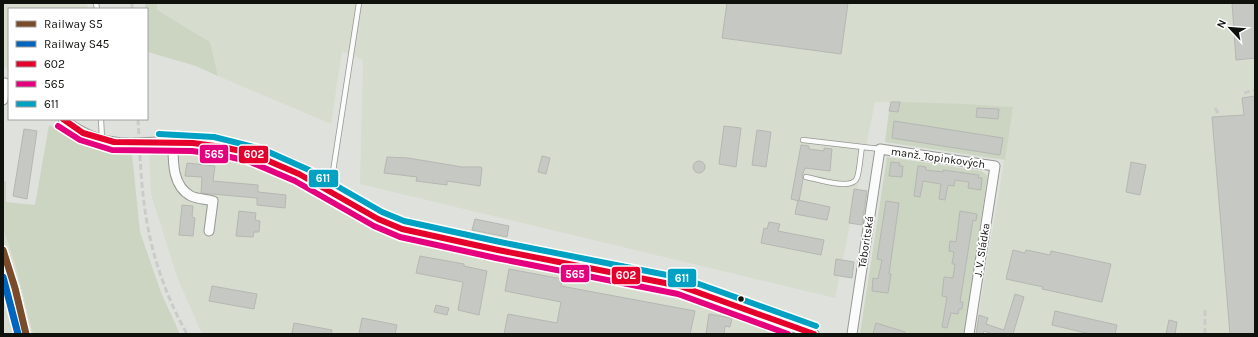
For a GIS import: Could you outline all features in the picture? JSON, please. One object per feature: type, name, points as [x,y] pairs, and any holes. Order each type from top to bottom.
[{"type":"street","points":[[3,100],[6,84]]},
{"type":"street","points":[[64,120],[83,133],[119,143],[172,142],[213,145],[250,154],[287,168],[386,223],[402,229],[498,250],[680,286],[814,334]]},
{"type":"street","points":[[172,142],[174,170],[182,188],[192,196],[213,201],[209,231]]},
{"type":"street","name":"manž. Topinkových","points":[[880,149],[995,166]]},
{"type":"street","name":"Táboritská","points":[[852,334],[880,149]]},
{"type":"street","name":"J. V. Sládka","points":[[969,334],[995,166]]},
{"type":"lane","points":[[330,191],[359,3]]},
{"type":"lane","points":[[101,120],[102,139]]},
{"type":"lane","points":[[803,140],[880,149]]},
{"type":"lane","points":[[806,177],[845,185],[852,184],[856,179],[862,147]]},
{"type":"shaded area","points":[[3,3],[87,3],[88,8],[8,8],[8,68],[3,66]]},
{"type":"shaded area","points":[[157,3],[1255,3],[1255,334],[994,334],[976,329],[1013,107],[875,102],[835,298],[360,184],[363,60],[342,51],[331,124],[218,76],[210,42],[157,10]]},
{"type":"shaded area","points":[[149,153],[213,156],[266,171],[397,239],[718,309],[793,334],[202,334],[177,277],[151,194]]},
{"type":"shaded area","points":[[3,228],[16,267],[33,334],[3,334]]},
{"type":"green space","points":[[145,3],[157,3],[157,10],[210,42],[218,76],[196,66],[148,52],[148,8],[145,8]]},
{"type":"green space","points":[[900,102],[1013,107],[1005,160],[885,142],[889,111],[898,112]]},
{"type":"green space","points":[[49,125],[90,148],[132,154],[140,232],[162,295],[180,334],[33,334],[16,267],[3,228],[3,181],[6,181],[6,202],[35,205]]},
{"type":"green space","points":[[887,157],[981,171],[987,175],[964,334],[860,334]]},
{"type":"building","points":[[727,3],[848,3],[841,54],[722,38]]},
{"type":"building","points":[[1232,3],[1255,3],[1255,58],[1236,60]]},
{"type":"building","points":[[1255,96],[1255,334],[1230,334],[1212,117],[1244,115],[1242,98]]},
{"type":"building","points":[[891,102],[900,102],[898,112],[889,111]]},
{"type":"building","points":[[977,108],[999,109],[998,119],[976,117]]},
{"type":"building","points":[[894,121],[1003,138],[1000,155],[892,138]]},
{"type":"building","points":[[724,126],[741,128],[736,167],[719,164]]},
{"type":"building","points":[[24,129],[37,131],[27,199],[13,196]]},
{"type":"building","points":[[757,130],[771,132],[766,167],[752,165]]},
{"type":"building","points":[[801,145],[809,146],[809,149],[824,151],[824,148],[832,149],[830,171],[805,168],[802,176],[803,179],[799,201],[791,199]]},
{"type":"building","points":[[542,156],[550,158],[546,174],[538,172]]},
{"type":"building","points":[[387,157],[408,158],[462,167],[480,167],[482,168],[480,186],[447,181],[447,185],[416,181],[417,177],[384,173]]},
{"type":"building","points":[[701,161],[704,162],[704,172],[697,173],[694,172],[693,165],[694,162]]},
{"type":"building","points":[[891,162],[900,163],[899,166],[903,166],[902,177],[889,176]]},
{"type":"building","points":[[1131,162],[1146,165],[1140,195],[1126,192]]},
{"type":"building","points":[[187,163],[215,166],[213,181],[258,185],[258,192],[286,195],[285,208],[257,205],[257,198],[201,193],[202,177],[185,176]]},
{"type":"building","points":[[918,166],[926,167],[926,170],[943,172],[943,170],[979,175],[978,178],[982,178],[981,190],[968,188],[969,182],[955,180],[954,186],[948,185],[945,200],[939,199],[941,184],[923,181],[920,197],[914,196]]},
{"type":"building","points":[[854,189],[867,191],[862,225],[849,223]]},
{"type":"building","points":[[798,200],[830,207],[827,220],[795,214]]},
{"type":"building","points":[[886,201],[899,203],[889,274],[891,274],[888,293],[872,291],[873,278],[878,279],[882,260],[877,259]]},
{"type":"building","points":[[182,205],[193,206],[192,217],[195,218],[193,236],[179,235]]},
{"type":"building","points":[[239,211],[256,213],[255,220],[260,221],[259,232],[254,232],[253,237],[236,236]]},
{"type":"building","points":[[960,211],[977,214],[976,221],[973,220],[960,302],[963,302],[962,309],[959,309],[958,314],[951,313],[947,328],[942,327],[947,297],[942,296],[944,277],[953,278],[955,264],[952,264],[954,252],[949,251],[950,241],[956,242]]},
{"type":"building","points":[[475,219],[509,226],[507,237],[472,230]]},
{"type":"building","points":[[769,222],[780,224],[778,231],[824,240],[821,255],[761,243],[764,228],[767,229]]},
{"type":"building","points":[[1013,250],[1025,253],[1026,250],[1050,255],[1051,251],[1111,264],[1102,302],[1042,289],[1043,287],[1006,279]]},
{"type":"building","points":[[420,256],[464,264],[464,266],[487,271],[479,315],[458,310],[463,282],[416,273]]},
{"type":"building","points":[[836,259],[854,262],[852,278],[834,275]]},
{"type":"building","points":[[509,269],[562,279],[561,286],[695,311],[690,334],[504,334],[508,314],[557,323],[561,302],[505,291]]},
{"type":"building","points":[[212,286],[257,294],[254,309],[209,301]]},
{"type":"building","points":[[1015,294],[1024,297],[1013,334],[993,334],[984,331],[983,334],[976,334],[979,315],[988,318],[986,324],[1004,330]]},
{"type":"building","points":[[436,305],[449,308],[447,315],[434,312]]},
{"type":"building","points":[[1055,311],[1117,325],[1115,334],[1090,334],[1052,325]]},
{"type":"building","points":[[709,314],[732,318],[730,327],[725,326],[724,334],[706,334]]},
{"type":"building","points":[[362,318],[397,325],[395,334],[359,334]]},
{"type":"building","points":[[1169,320],[1177,322],[1175,334],[1166,334]]},
{"type":"building","points":[[294,323],[332,330],[331,334],[292,333]]},
{"type":"building","points":[[876,323],[905,332],[904,334],[873,334]]},
{"type":"railway","points":[[132,3],[132,8]]},
{"type":"railway","points":[[1244,93],[1255,90]]},
{"type":"railway","points":[[1215,108],[1220,116]]},
{"type":"railway","points":[[138,120],[142,187],[151,242],[163,283],[187,334]]},
{"type":"railway","points":[[1205,307],[1205,334]]},
{"type":"rail line","name":"S5","points":[[3,250],[15,288],[26,334]]},
{"type":"rail line","name":"S45","points":[[3,277],[18,334]]},
{"type":"transit line","name":"602","points":[[64,120],[83,133],[114,142],[193,143],[250,153],[299,174],[378,219],[402,229],[498,250],[680,286],[814,334]]},
{"type":"transit line","name":"565","points":[[58,126],[80,140],[112,150],[192,151],[248,161],[295,181],[374,226],[400,237],[496,258],[678,294],[788,334]]},
{"type":"transit line","name":"611","points":[[159,134],[214,137],[262,149],[309,170],[382,212],[404,221],[500,242],[682,278],[816,326]]}]
